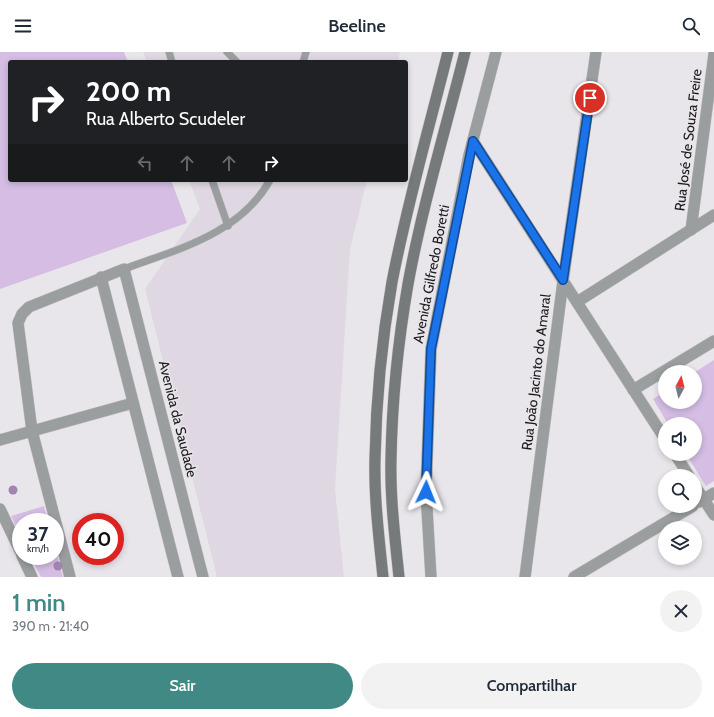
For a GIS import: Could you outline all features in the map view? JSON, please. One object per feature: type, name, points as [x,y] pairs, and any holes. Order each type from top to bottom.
[{"type":"main road","points":[[383,577],[378,531],[375,459],[384,338],[392,282],[448,52]]},
{"type":"main road","points":[[399,577],[394,530],[391,460],[396,371],[402,324],[414,254],[464,52]]},
{"type":"street","name":"Avenida Gilfredo Boretti","points":[[431,577],[426,492],[431,349],[473,141],[496,52]]},
{"type":"street","name":"Rua João Jacinto do Amaral","points":[[525,577],[563,280],[596,52]]},
{"type":"street","name":"Rua José de Souza Freire","points":[[691,230],[714,54]]},
{"type":"street","points":[[473,141],[658,428]]},
{"type":"street","points":[[577,302],[714,215]]},
{"type":"street","points":[[70,577],[32,431],[18,329],[22,314],[29,307],[124,269]]},
{"type":"street","name":"Avenida da Saudade","points":[[124,269],[203,577]]},
{"type":"street","points":[[101,277],[178,577]]},
{"type":"street","points":[[633,390],[714,341]]},
{"type":"street","points":[[0,440],[133,402]]},
{"type":"street","points":[[702,500],[714,493]]},
{"type":"street","points":[[702,507],[714,515]]},
{"type":"street","points":[[0,510],[12,535]]},
{"type":"street","points":[[574,577],[680,513]]},
{"type":"street","points":[[27,565],[32,577]]},
{"type":"lane","points":[[227,52],[236,60]]},
{"type":"lane","points":[[213,182],[228,226]]},
{"type":"lane","points":[[124,269],[199,241],[228,226],[247,210],[263,192],[269,182]]},
{"type":"shaded area","points":[[0,52],[124,52],[127,60],[8,60],[8,182],[172,182],[187,223],[0,289]]},
{"type":"shaded area","points":[[143,52],[400,52],[398,60],[146,60]]},
{"type":"shaded area","points":[[190,182],[367,182],[350,249],[335,489],[344,577],[217,577],[145,289],[200,209]]},
{"type":"shaded area","points":[[714,360],[714,481],[706,486],[702,480],[702,469],[695,469],[690,461],[702,461],[702,417],[664,417],[659,409],[702,409],[702,368]]},
{"type":"shaded area","points":[[658,396],[658,407],[653,399]]},
{"type":"shaded area","points":[[44,506],[46,513],[21,513]]},
{"type":"shaded area","points":[[35,565],[60,565],[63,577],[41,577]]},
{"type":"route","points":[[426,492],[431,349],[473,141],[563,280],[590,98]]}]
